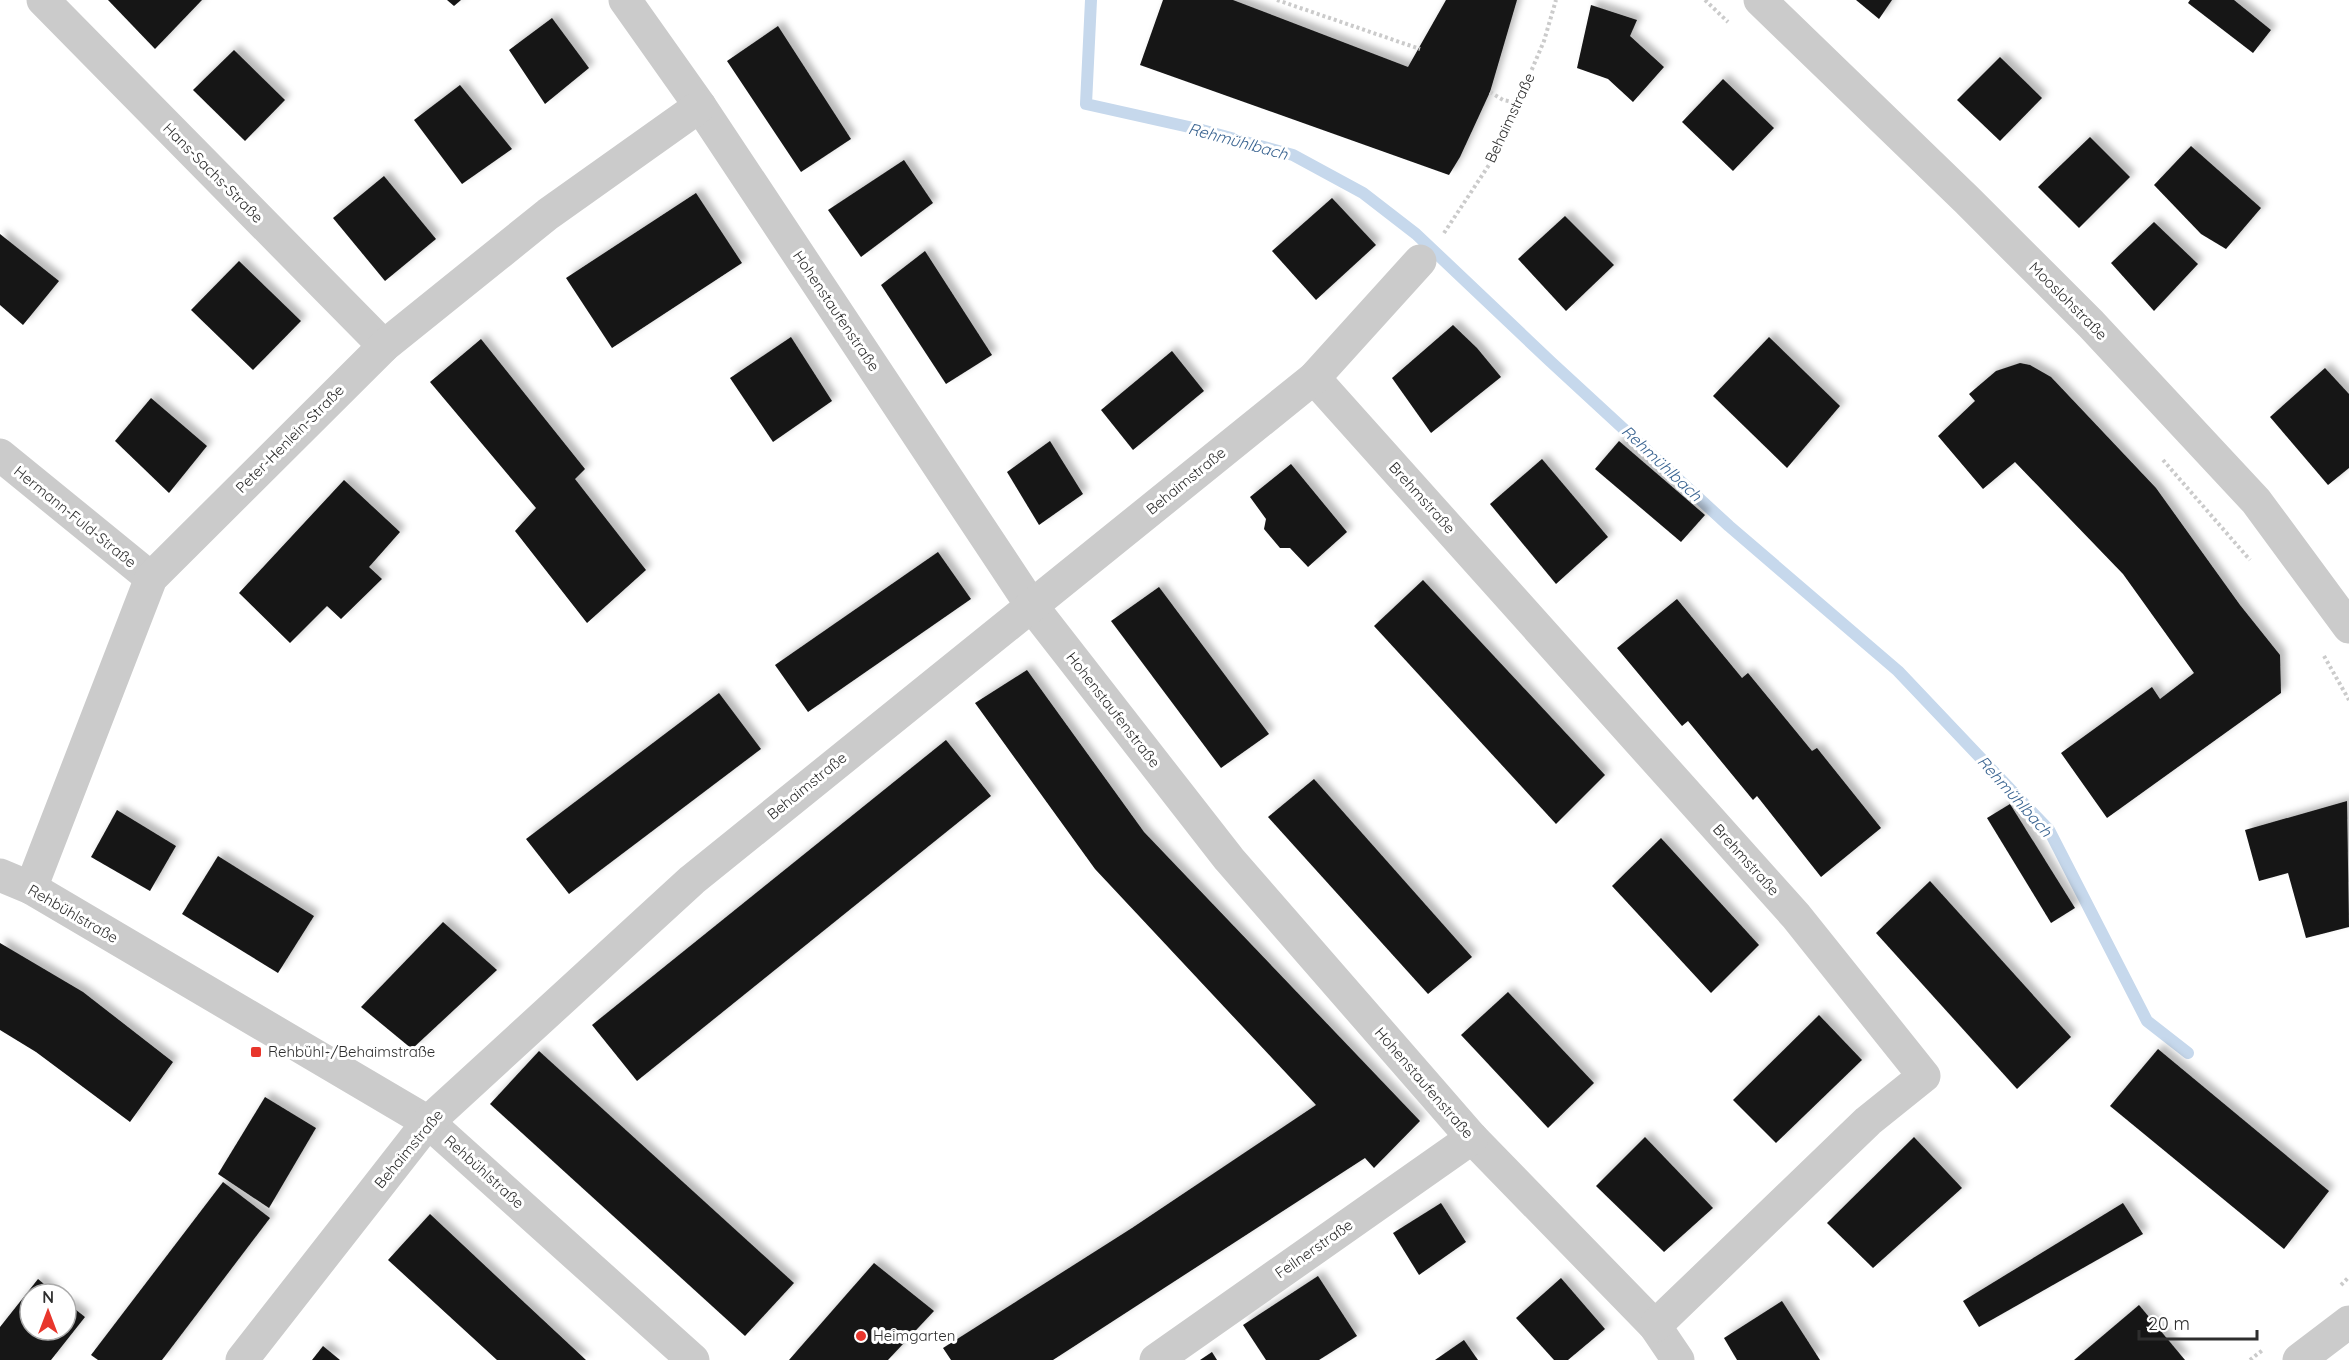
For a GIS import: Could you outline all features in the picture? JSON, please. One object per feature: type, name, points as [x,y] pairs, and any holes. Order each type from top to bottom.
[{"type":"street","name":"Hans-Sachs-Straße","points":[[43,0],[384,346]]},
{"type":"street","name":"Hohenstaufenstraße","points":[[625,0],[700,106],[1031,605],[1228,859],[1472,1138],[1655,1326],[1678,1360]]},
{"type":"street","name":"Mooslohstraße","points":[[1761,0],[2091,324],[2256,501],[2349,627]]},
{"type":"street","name":"Peter-Henlein-Straße","points":[[31,888],[151,578],[384,346],[548,214],[700,106]]},
{"type":"street","name":"Behaimstraße","points":[[242,1360],[428,1122],[692,880],[1314,378],[1420,261]]},
{"type":"street","name":"Brehmstraße","points":[[1314,378],[1797,916],[1924,1076],[1868,1121],[1655,1326]]},
{"type":"street","name":"Hermann-Fuld-Straße","points":[[0,455],[151,578]]},
{"type":"street","name":"Rehbühlstraße","points":[[0,875],[31,888],[428,1122],[693,1360]]},
{"type":"street","name":"Feilnerstraße","points":[[1156,1360],[1472,1138]]},
{"type":"street","points":[[2300,1360],[2349,1322]]},
{"type":"path","points":[[1277,0],[1420,49]]},
{"type":"path","name":"Behaimstraße","points":[[1447,229],[1495,156],[1545,41],[1556,0]]},
{"type":"path","points":[[1705,0],[1730,24]]},
{"type":"path","points":[[1490,93],[1503,100],[1518,103]]},
{"type":"path","points":[[2155,451],[2257,568]]},
{"type":"path","points":[[2321,651],[2349,700]]},
{"type":"building","points":[[108,0],[202,0],[155,49]]},
{"type":"building","points":[[447,0],[461,0],[454,6]]},
{"type":"building","points":[[1163,0],[1233,0],[1408,67],[1446,0],[1517,0],[1490,92],[1460,157],[1449,175],[1140,65]]},
{"type":"building","points":[[1856,0],[1892,0],[1879,19]]},
{"type":"building","points":[[2190,0],[2234,0],[2271,30],[2253,53],[2188,3]]},
{"type":"building","points":[[1591,5],[1637,20],[1630,36],[1664,67],[1633,102],[1608,79],[1577,68]]},
{"type":"building","points":[[552,18],[589,68],[545,104],[509,50]]},
{"type":"building","points":[[778,26],[851,139],[801,172],[727,61]]},
{"type":"building","points":[[234,50],[285,100],[245,141],[193,90]]},
{"type":"building","points":[[2000,57],[2042,98],[2000,141],[1957,100]]},
{"type":"building","points":[[1723,79],[1774,128],[1733,171],[1682,122]]},
{"type":"building","points":[[460,85],[512,149],[462,184],[414,120]]},
{"type":"building","points":[[2090,137],[2130,177],[2079,228],[2038,187]]},
{"type":"building","points":[[2191,146],[2261,208],[2226,249],[2201,234],[2154,185]]},
{"type":"building","points":[[904,160],[933,203],[861,257],[828,210]]},
{"type":"building","points":[[384,176],[436,239],[385,281],[333,218]]},
{"type":"building","points":[[696,193],[742,263],[612,348],[566,278]]},
{"type":"building","points":[[1332,198],[1376,245],[1316,300],[1272,251]]},
{"type":"building","points":[[1565,216],[1614,265],[1566,311],[1518,259]]},
{"type":"building","points":[[2154,222],[2198,264],[2154,311],[2111,263]]},
{"type":"building","points":[[0,234],[59,281],[23,325],[0,305]]},
{"type":"building","points":[[925,251],[992,355],[946,384],[881,285]]},
{"type":"building","points":[[239,261],[301,321],[253,370],[191,310]]},
{"type":"building","points":[[1453,325],[1477,348],[1501,377],[1431,433],[1392,378]]},
{"type":"building","points":[[791,337],[832,401],[773,442],[730,378]]},
{"type":"building","points":[[1769,337],[1840,406],[1787,468],[1713,396]]},
{"type":"building","points":[[481,339],[585,469],[575,479],[646,570],[587,623],[515,531],[536,508],[430,382]]},
{"type":"building","points":[[1172,351],[1204,391],[1133,450],[1101,410]]},
{"type":"building","points":[[2020,363],[2030,365],[2051,377],[2156,488],[2240,605],[2280,655],[2281,693],[2107,818],[2061,753],[2152,687],[2160,699],[2194,673],[2123,574],[2015,462],[1983,489],[1938,436],[1975,401],[1969,394],[1996,371]]},
{"type":"building","points":[[2325,368],[2349,394],[2349,468],[2328,485],[2270,417]]},
{"type":"building","points":[[151,398],[207,446],[169,493],[115,441]]},
{"type":"building","points":[[1050,441],[1083,494],[1039,525],[1007,472]]},
{"type":"building","points":[[1619,441],[1705,515],[1681,542],[1595,469]]},
{"type":"building","points":[[1542,459],[1608,537],[1556,584],[1490,504]]},
{"type":"building","points":[[1291,464],[1347,532],[1308,567],[1290,548],[1280,548],[1264,529],[1266,519],[1250,497]]},
{"type":"building","points":[[344,480],[400,532],[369,567],[382,579],[341,619],[327,606],[290,643],[239,593]]},
{"type":"building","points":[[938,552],[971,599],[808,712],[775,665]]},
{"type":"building","points":[[1423,580],[1605,775],[1556,824],[1374,626]]},
{"type":"building","points":[[1159,587],[1269,734],[1221,768],[1111,621]]},
{"type":"building","points":[[1677,599],[1742,678],[1748,673],[1812,751],[1817,748],[1881,828],[1821,877],[1757,796],[1753,800],[1688,721],[1682,726],[1617,648]]},
{"type":"building","points":[[1027,670],[1144,832],[1420,1121],[1374,1168],[1365,1158],[1053,1360],[951,1360],[943,1348],[1132,1228],[1316,1105],[1095,869],[975,703]]},
{"type":"building","points":[[719,693],[761,749],[569,894],[526,839]]},
{"type":"building","points":[[946,740],[991,796],[637,1081],[592,1025]]},
{"type":"building","points":[[1314,779],[1472,957],[1428,994],[1268,817]]},
{"type":"building","points":[[2347,801],[2349,927],[2306,938],[2288,873],[2259,881],[2245,830]]},
{"type":"building","points":[[2010,804],[2075,908],[2051,923],[1987,818]]},
{"type":"building","points":[[117,810],[176,846],[150,891],[91,857]]},
{"type":"building","points":[[1661,838],[1759,945],[1711,993],[1612,886]]},
{"type":"building","points":[[218,856],[314,916],[278,973],[182,914]]},
{"type":"building","points":[[1930,881],[2071,1037],[2017,1089],[1876,933]]},
{"type":"building","points":[[443,922],[497,970],[412,1049],[361,1007]]},
{"type":"building","points":[[0,943],[83,992],[173,1062],[130,1122],[36,1052],[0,1030]]},
{"type":"building","points":[[1508,992],[1594,1083],[1548,1128],[1461,1035]]},
{"type":"building","points":[[1819,1015],[1862,1060],[1776,1143],[1733,1100]]},
{"type":"building","points":[[2158,1049],[2329,1191],[2284,1249],[2110,1106]]},
{"type":"building","points":[[539,1051],[794,1283],[745,1336],[490,1104]]},
{"type":"building","points":[[265,1097],[316,1128],[269,1208],[218,1174]]},
{"type":"building","points":[[1645,1137],[1713,1208],[1664,1252],[1596,1186]]},
{"type":"building","points":[[1914,1137],[1962,1188],[1873,1268],[1827,1223]]},
{"type":"building","points":[[223,1182],[270,1218],[162,1360],[98,1360],[91,1355]]},
{"type":"building","points":[[1441,1203],[1466,1242],[1419,1275],[1393,1233]]},
{"type":"building","points":[[2123,1203],[2143,1234],[1979,1327],[1963,1301]]},
{"type":"building","points":[[430,1214],[586,1360],[497,1360],[388,1260]]},
{"type":"building","name":"Heimgarten","points":[[874,1263],[934,1311],[888,1360],[789,1360]]},
{"type":"building","points":[[1318,1276],[1357,1336],[1319,1360],[1266,1360],[1243,1325]]},
{"type":"building","points":[[1561,1278],[1605,1329],[1568,1360],[1554,1360],[1516,1318]]},
{"type":"building","points":[[1782,1301],[1820,1360],[1737,1360],[1724,1338]]},
{"type":"building","points":[[18,1304],[18,1342],[65,1342],[51,1360],[0,1360],[0,1327]]},
{"type":"building","points":[[2139,1305],[2185,1360],[2074,1360]]},
{"type":"building","points":[[78,1311],[85,1317],[78,1326]]},
{"type":"building","points":[[1464,1340],[1478,1360],[1435,1360]]},
{"type":"building","points":[[323,1346],[340,1360],[312,1360]]},
{"type":"building","points":[[1212,1352],[1217,1360],[1200,1360]]},
{"type":"waterway","name":"Rehmühlbach","points":[[1091,0],[1086,104],[1198,129],[1293,155],[1363,193],[1416,234],[1729,526],[1898,671],[2049,830],[2147,1021],[2188,1053]]},
{"type":"place","name":"Rehbühl-/Behaimstraße","points":[[256,1052]]},
{"type":"place","name":"Heimgarten","points":[[861,1336]]}]
